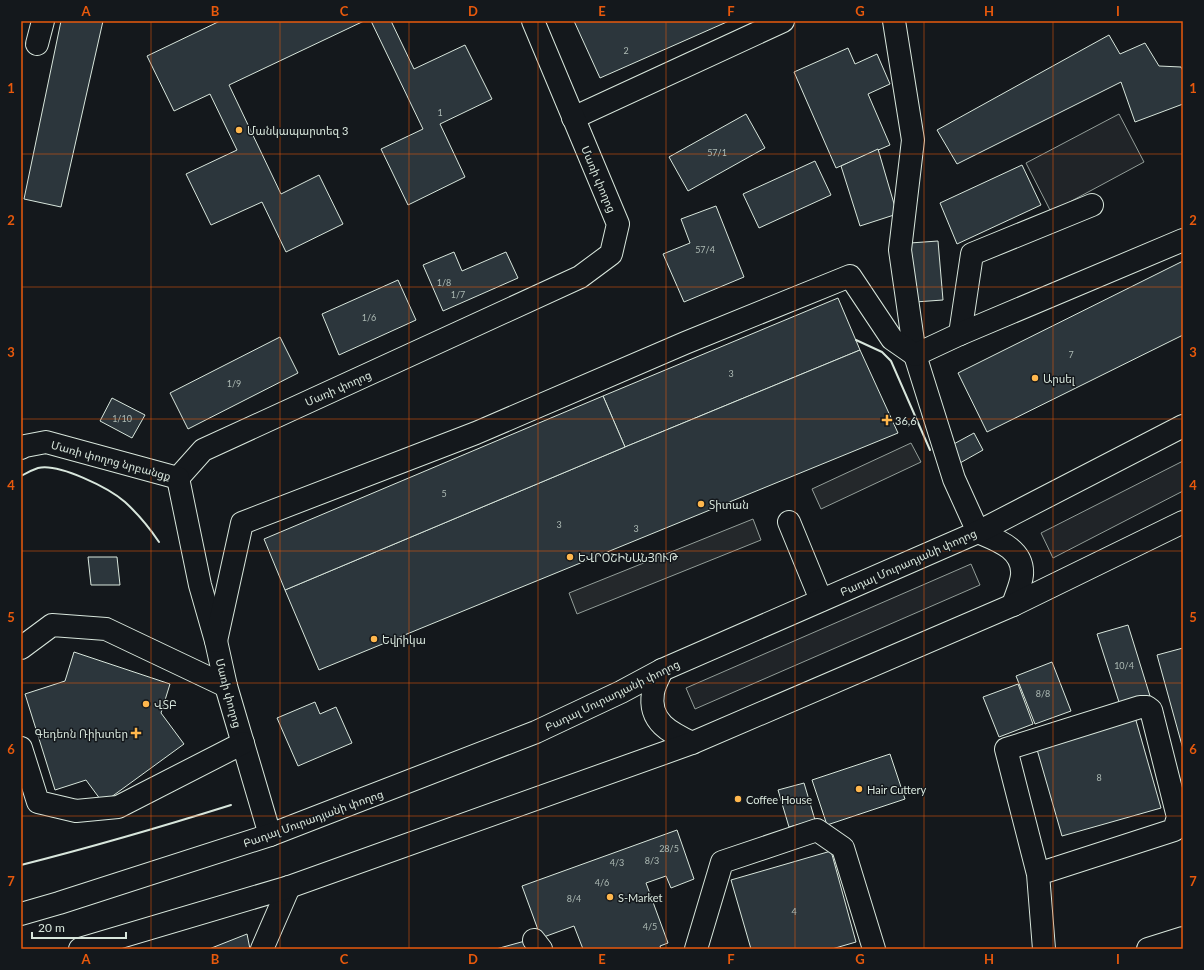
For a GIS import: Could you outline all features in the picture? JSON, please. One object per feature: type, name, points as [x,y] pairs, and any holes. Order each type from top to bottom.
[{"type":"main road","points":[[37,44],[43,21]]},
{"type":"main road","name":"Մառի փողոց","points":[[270,835],[226,686],[216,641],[200,585],[178,478],[203,450],[580,277],[610,254],[618,224],[534,21]]},
{"type":"main road","points":[[573,118],[784,21]]},
{"type":"main road","points":[[894,21],[914,140],[900,250],[915,355],[954,479],[978,532],[1002,542],[1011,548],[1019,559],[1022,574],[1013,605]]},
{"type":"main road","points":[[960,334],[972,254],[1092,205]]},
{"type":"main road","points":[[915,355],[960,334],[1183,240]]},
{"type":"main road","points":[[216,641],[242,523],[476,433],[685,343],[850,276],[892,339],[915,355]]},
{"type":"main road","name":"Բադալ Մուրադյանի փողոց","points":[[21,914],[59,904],[270,835],[536,732],[621,692],[662,670],[978,532],[1183,426]]},
{"type":"main road","name":"Մառի փողոց նրբանցք","points":[[21,448],[46,442],[178,478]]},
{"type":"main road","points":[[789,522],[821,600]]},
{"type":"main road","points":[[80,949],[289,888],[692,743],[1013,605],[1183,522]]},
{"type":"main road","points":[[21,648],[52,625],[106,629],[226,686]]},
{"type":"main road","points":[[662,670],[653,692],[652,704],[655,715],[660,724],[670,732],[692,743]]},
{"type":"main road","points":[[1038,874],[1174,830],[1178,817],[1151,710],[1147,707],[1140,707],[1006,749],[1038,874],[1044,949]]},
{"type":"main road","points":[[21,748],[38,802],[76,811],[118,807],[243,743]]},
{"type":"main road","points":[[696,949],[722,862],[817,830],[843,848],[874,949]]},
{"type":"main road","points":[[262,949],[289,888]]},
{"type":"main road","points":[[1148,949],[1183,938]]},
{"type":"shaded area","points":[[1119,114],[1144,162],[1051,212],[1026,163]]},
{"type":"shaded area","points":[[911,443],[921,462],[821,509],[812,489]]},
{"type":"shaded area","points":[[1183,461],[1183,491],[1053,558],[1041,533]]},
{"type":"shaded area","points":[[753,519],[761,540],[577,614],[569,593]]},
{"type":"shaded area","points":[[971,564],[980,585],[695,709],[686,688]]},
{"type":"building","points":[[61,21],[103,21],[61,207],[24,199]]},
{"type":"building","name":"Մանկապարտեզ 3","points":[[220,21],[364,21],[229,85],[281,194],[319,175],[343,224],[286,252],[262,202],[211,225],[186,174],[237,150],[210,94],[174,111],[147,56]]},
{"type":"building","points":[[371,21],[391,21],[414,69],[465,45],[492,99],[440,124],[465,177],[408,205],[381,149],[423,129]]},
{"type":"building","points":[[574,21],[729,21],[600,78]]},
{"type":"building","points":[[1109,35],[1120,54],[1145,43],[1159,66],[1181,67],[1183,71],[1183,104],[1135,122],[1121,82],[957,164],[937,130]]},
{"type":"building","points":[[848,48],[855,64],[877,54],[890,84],[868,94],[890,145],[836,168],[794,72]]},
{"type":"building","points":[[746,114],[765,148],[688,191],[669,157]]},
{"type":"building","points":[[878,149],[897,214],[860,226],[841,166]]},
{"type":"building","points":[[815,161],[831,195],[759,228],[743,194]]},
{"type":"building","points":[[1022,165],[1041,205],[957,244],[940,203]]},
{"type":"building","points":[[716,206],[744,277],[684,302],[663,254],[690,243],[681,219]]},
{"type":"building","points":[[938,241],[943,300],[915,302],[910,243]]},
{"type":"building","points":[[454,252],[462,271],[506,252],[518,278],[443,311],[423,265]]},
{"type":"building","points":[[1183,261],[1183,335],[987,432],[958,373]]},
{"type":"building","points":[[398,280],[416,320],[339,355],[322,314]]},
{"type":"building","points":[[838,298],[860,350],[625,447],[603,396]]},
{"type":"building","points":[[280,337],[298,373],[188,429],[170,393]]},
{"type":"building","points":[[860,350],[898,433],[319,670],[285,590]]},
{"type":"building","points":[[603,396],[625,447],[285,590],[264,539]]},
{"type":"building","points":[[112,398],[145,415],[132,438],[100,421]]},
{"type":"building","points":[[974,433],[983,450],[960,463],[950,446]]},
{"type":"building","points":[[88,557],[117,557],[120,585],[91,585]]},
{"type":"building","points":[[1128,625],[1150,696],[1120,705],[1097,634]]},
{"type":"building","points":[[1183,648],[1183,749],[1157,655]]},
{"type":"building","points":[[74,652],[170,684],[161,713],[184,744],[103,803],[86,780],[55,790],[25,694],[65,681]]},
{"type":"building","points":[[1052,662],[1071,711],[1035,724],[1016,676]]},
{"type":"building","points":[[1018,684],[1033,724],[999,737],[983,697]]},
{"type":"building","points":[[315,702],[320,714],[336,707],[352,743],[298,766],[277,718]]},
{"type":"building","points":[[1135,717],[1161,808],[1062,836],[1036,746]]},
{"type":"building","name":"Hair Cuttery","points":[[890,754],[905,799],[827,825],[812,780]]},
{"type":"building","points":[[804,783],[815,820],[789,827],[778,790]]},
{"type":"building","points":[[677,830],[694,879],[671,888],[666,876],[646,883],[668,943],[660,946],[661,949],[583,949],[574,926],[541,938],[522,886]]},
{"type":"building","points":[[831,851],[856,942],[832,949],[751,949],[731,880]]},
{"type":"building","points":[[247,934],[250,949],[209,949]]},
{"type":"building","points":[[525,941],[527,949],[496,949]]},
{"type":"wall","points":[[856,340],[882,352],[891,361],[930,450]]},
{"type":"wall","points":[[21,476],[38,468],[47,467],[71,473],[96,484],[118,496],[125,502],[143,521],[159,542]]},
{"type":"wall","points":[[21,865],[231,805]]},
{"type":"place","name":"Մանկապարտեզ 3","points":[[239,130]]},
{"type":"place","name":"Արսել","points":[[1035,378]]},
{"type":"place","name":"36,6","points":[[887,420]]},
{"type":"place","name":"Տիտան","points":[[701,504]]},
{"type":"place","name":"ԵՎՐՕՇԻՆԱՆՅՈՒԹ","points":[[570,557]]},
{"type":"place","name":"Եվրիկա","points":[[374,639]]},
{"type":"place","name":"ՎՏԲ","points":[[146,704]]},
{"type":"place","name":"Գեդեոն Ռիխտեր","points":[[136,733]]},
{"type":"place","name":"Hair Cuttery","points":[[859,789]]},
{"type":"place","name":"Coffee House","points":[[738,799]]},
{"type":"place","name":"S-Market","points":[[610,897]]}]
